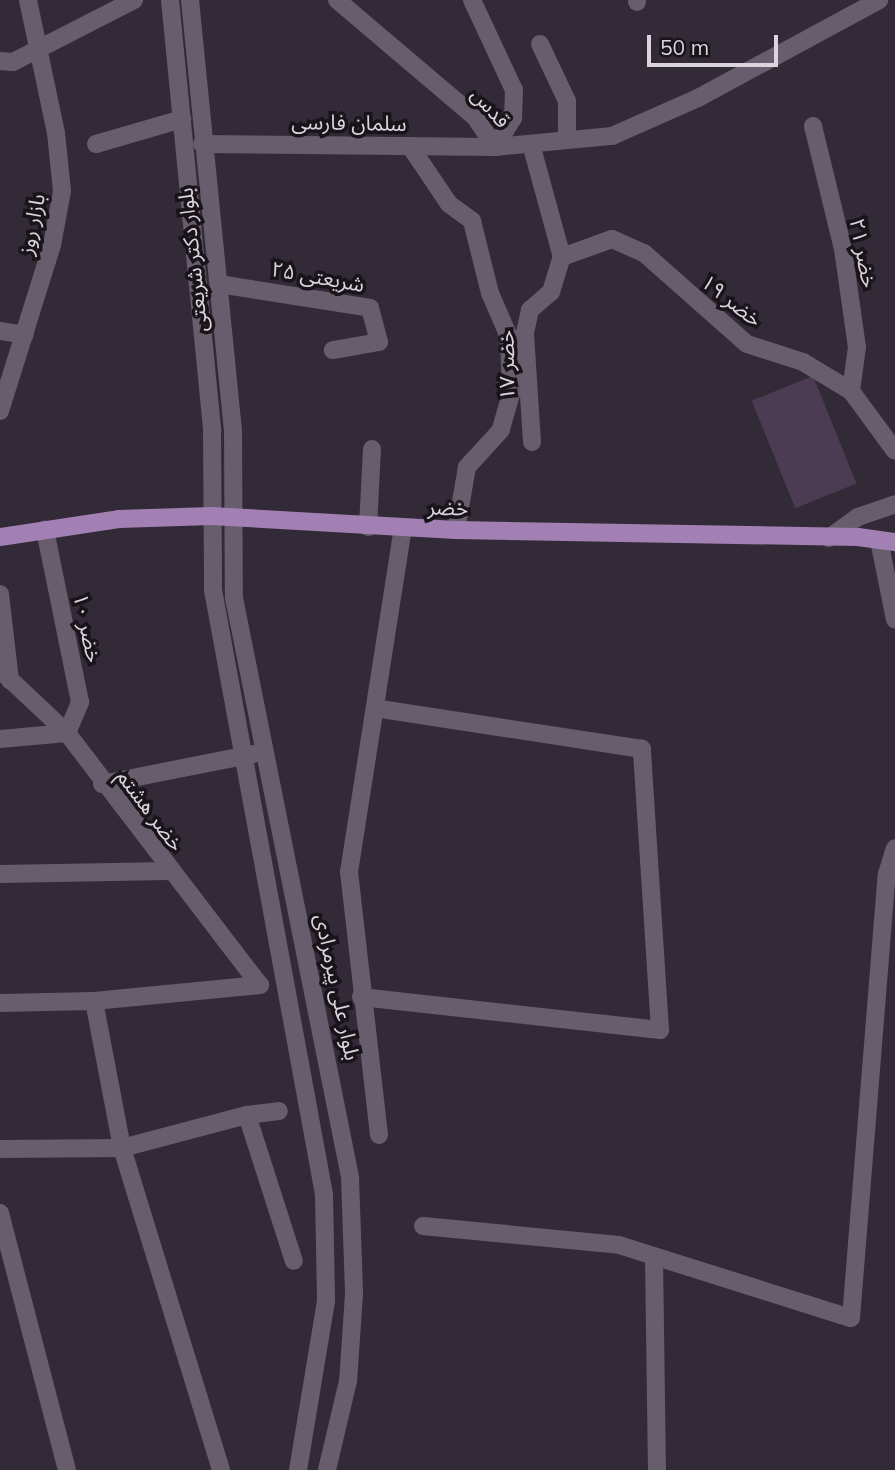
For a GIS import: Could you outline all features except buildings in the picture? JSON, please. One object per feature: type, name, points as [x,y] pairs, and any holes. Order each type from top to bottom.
[{"type":"main road","name":"خضر","points":[[0,537],[119,519],[232,516],[368,527],[887,541]]},
{"type":"street","name":"بازار روز","points":[[0,411],[52,245],[62,191],[57,133],[28,0]]},
{"type":"street","points":[[0,61],[13,62],[134,0]]},
{"type":"street","name":"بلوار دکتر شریعتی","points":[[170,0],[212,432],[211,516]]},
{"type":"street","name":"قدس","points":[[337,0],[475,117],[495,147],[531,144]]},
{"type":"street","points":[[472,0],[514,90],[513,118],[495,147]]},
{"type":"street","points":[[562,257],[531,144],[612,136],[698,98],[879,0]]},
{"type":"street","name":"بلوار دکتر شریعتی","points":[[194,3],[202,144],[233,432],[232,516]]},
{"type":"street","points":[[540,44],[567,101],[567,140]]},
{"type":"street","points":[[96,144],[182,119]]},
{"type":"street","name":"خضر ۲۱","points":[[813,125],[843,250],[857,347],[851,391]]},
{"type":"street","name":"سلمان فارسی","points":[[202,144],[495,147]]},
{"type":"street","points":[[410,146],[449,204],[472,221],[490,293],[509,337],[511,394],[501,430],[467,467],[456,530]]},
{"type":"street","name":"خضر ۱۹","points":[[562,257],[612,239],[644,253],[747,344],[803,362],[851,391],[895,452]]},
{"type":"street","name":"خضر ۱۷","points":[[532,442],[525,333],[530,310],[551,292],[562,257]]},
{"type":"street","name":"شریعتی ۲۵","points":[[219,284],[370,308],[379,342],[333,350]]},
{"type":"street","points":[[0,331],[25,335]]},
{"type":"street","points":[[212,432],[233,432]]},
{"type":"street","points":[[368,527],[372,449]]},
{"type":"street","points":[[829,538],[858,517],[895,504]]},
{"type":"street","points":[[211,516],[213,590],[324,1194],[326,1301],[298,1470]]},
{"type":"street","name":"بلوار علی پیرمرادی","points":[[232,516],[234,598],[350,1177],[354,1294],[348,1381],[327,1470]]},
{"type":"street","points":[[379,1135],[361,997],[349,872],[403,528]]},
{"type":"street","name":"خضر ۱۰","points":[[45,530],[80,702],[67,733]]},
{"type":"street","points":[[887,541],[895,619]]},
{"type":"street","points":[[0,594],[5,675]]},
{"type":"street","name":"خضر هشتم","points":[[5,675],[67,733],[102,784],[260,985],[94,1001]]},
{"type":"street","points":[[361,997],[660,1030],[642,749],[375,708]]},
{"type":"street","points":[[0,739],[67,733]]},
{"type":"street","points":[[102,784],[265,752]]},
{"type":"street","points":[[423,1226],[619,1245],[850,1318],[886,881],[895,848]]},
{"type":"street","points":[[0,874],[169,871]]},
{"type":"street","points":[[0,1003],[94,1001],[122,1148],[221,1470]]},
{"type":"street","points":[[0,1149],[122,1148],[247,1115],[279,1111]]},
{"type":"street","points":[[247,1115],[294,1261]]},
{"type":"street","points":[[0,1213],[67,1470]]},
{"type":"street","points":[[654,1257],[657,1470]]},
{"type":"shaded area","points":[[813,376],[856,484],[795,508],[752,401]]}]
